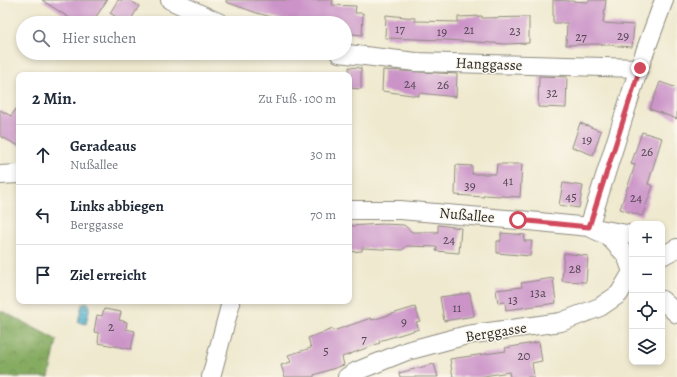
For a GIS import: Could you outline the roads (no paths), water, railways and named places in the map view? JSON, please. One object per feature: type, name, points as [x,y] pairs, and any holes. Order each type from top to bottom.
[{"type":"street","points":[[170,0],[205,16]]},
{"type":"street","points":[[589,227],[640,68],[664,0]]},
{"type":"street","name":"Hanggasse","points":[[352,55],[416,62],[640,68]]},
{"type":"street","points":[[0,175],[16,174]]},
{"type":"street","name":"Nußallee","points":[[352,210],[400,210],[589,227],[629,234]]},
{"type":"street","name":"Berggasse","points":[[589,227],[608,236],[626,255],[629,264]]},
{"type":"street","points":[[665,240],[677,242]]},
{"type":"street","points":[[665,254],[677,248]]},
{"type":"street","name":"Berggasse","points":[[347,377],[356,371],[407,351],[467,335],[561,322],[600,307],[619,294],[629,277]]},
{"type":"street","points":[[665,303],[677,314]]},
{"type":"street","points":[[211,377],[230,304]]},
{"type":"water","points":[[82,304],[89,304],[90,306],[86,324],[78,322]]}]
